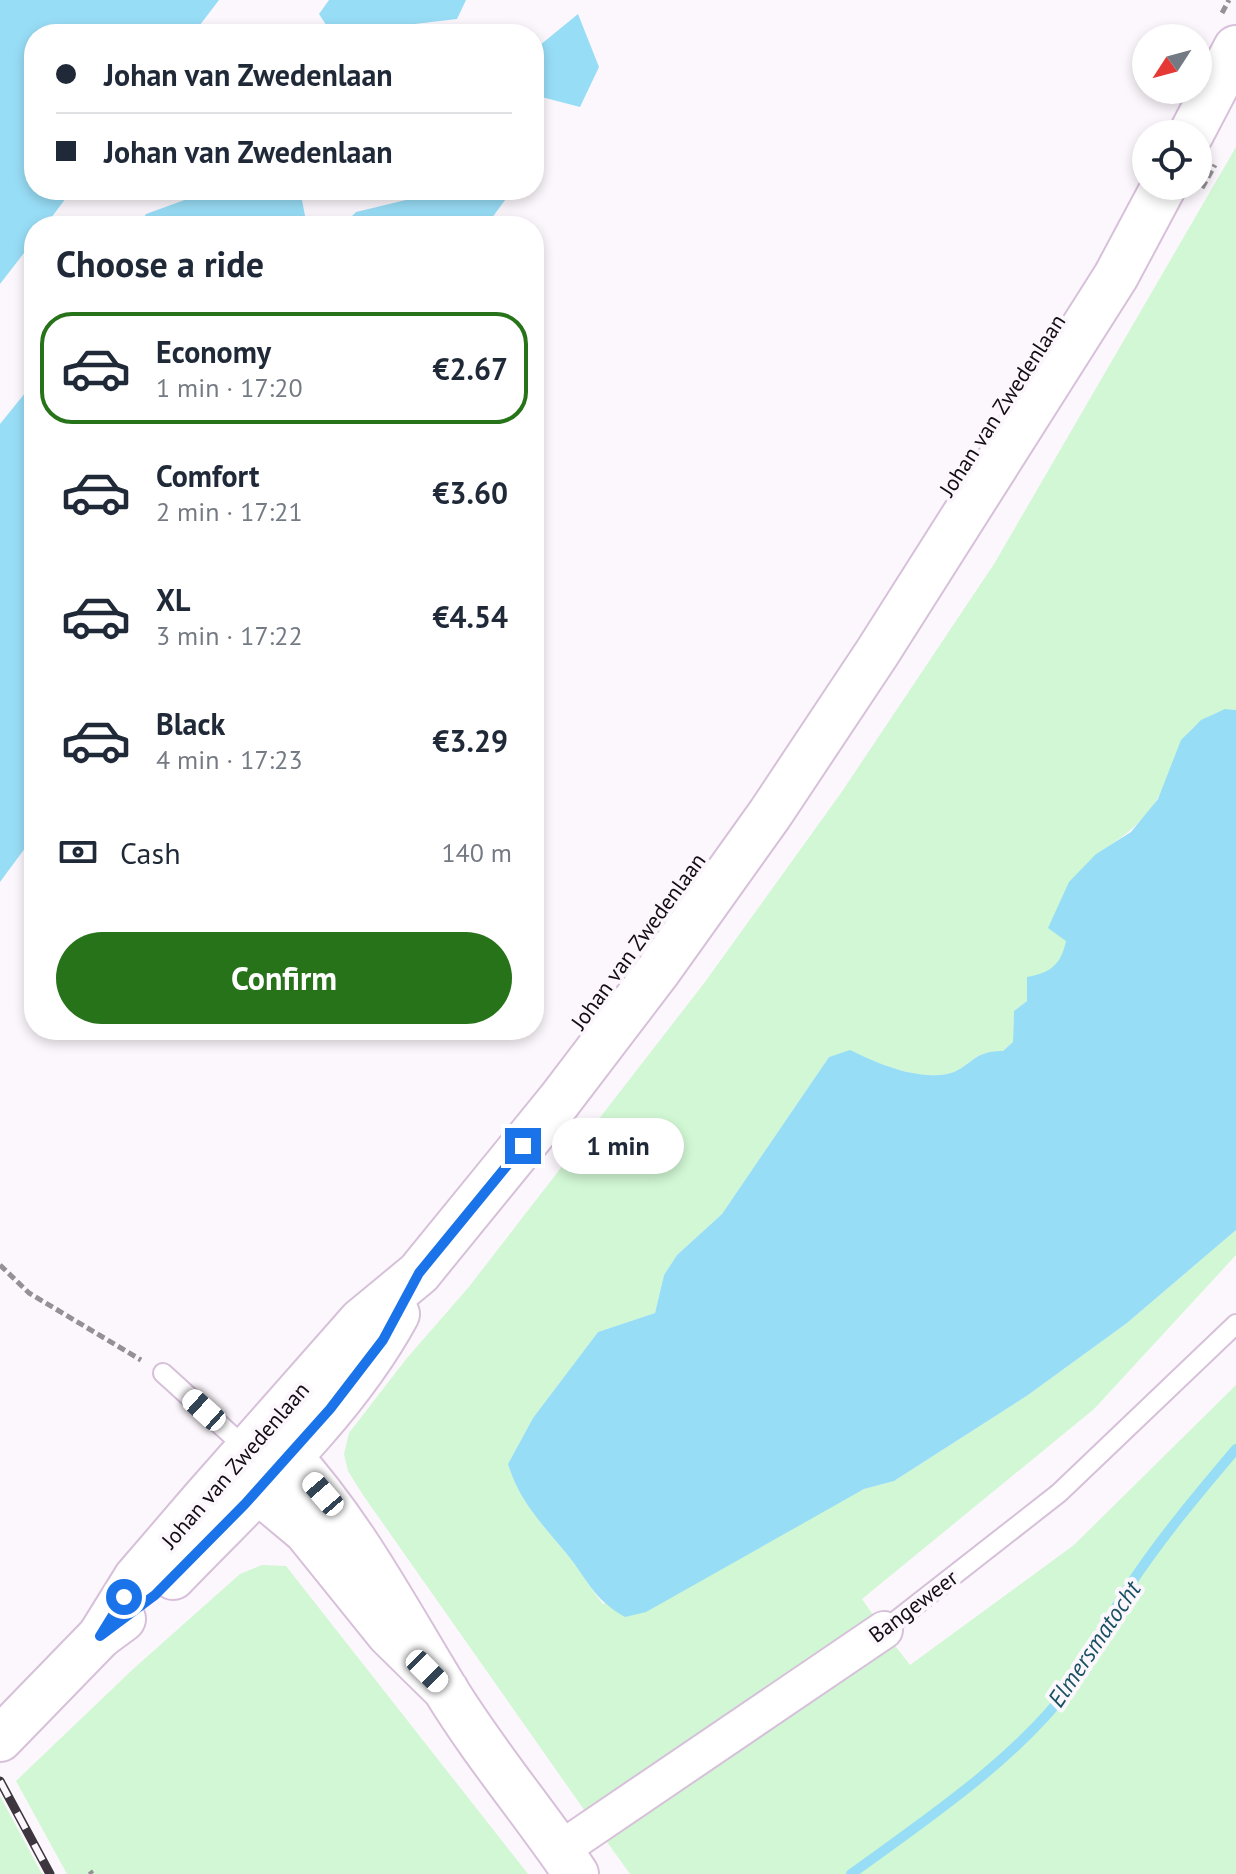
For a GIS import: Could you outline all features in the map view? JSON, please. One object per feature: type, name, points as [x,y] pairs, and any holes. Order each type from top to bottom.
[{"type":"main road","points":[[1198,120],[1236,48]]},
{"type":"main road","name":"Johan van Zwedenlaan","points":[[0,1739],[100,1636],[136,1578],[264,1465],[361,1321],[419,1273],[559,1101],[770,814],[877,653],[1116,276],[1157,200]]},
{"type":"main road","name":"Bangeweer","points":[[264,1465],[323,1494],[407,1621],[446,1690],[568,1862]]},
{"type":"street","name":"Bangeweer","points":[[568,1862],[884,1630]]},
{"type":"lane","name":"Bangeweer","points":[[884,1630],[1059,1493],[1236,1324]]},
{"type":"lane","points":[[163,1373],[264,1465]]},
{"type":"path","points":[[0,1265],[29,1293],[163,1373]]},
{"type":"green space","points":[[1236,147],[1236,710],[1212,715],[1189,732],[1150,810],[1129,831],[1096,854],[1062,957],[1027,1001],[1014,1011],[1013,1042],[1003,1051],[984,1053],[955,1072],[935,1075],[897,1069],[850,1051],[829,1057],[722,1214],[677,1255],[664,1275],[655,1313],[598,1332],[533,1418],[508,1464],[532,1512],[603,1604],[809,1519],[864,1489],[894,1481],[1028,1395],[1127,1323],[1236,1230],[1236,1255],[1094,1409],[862,1599],[877,1621],[587,1814],[348,1471],[344,1454],[349,1433],[407,1358],[468,1288],[705,982],[841,793],[994,564],[1205,200],[1212,200],[1212,188]]},
{"type":"green space","points":[[1236,1385],[1236,1874],[630,1874],[607,1842],[607,1837],[889,1638],[910,1665],[1074,1545]]},
{"type":"green space","points":[[262,1565],[286,1566],[528,1874],[67,1874],[16,1781],[131,1671],[240,1574]]},
{"type":"green space","points":[[0,1796],[42,1874],[0,1874]]},
{"type":"water","points":[[0,0],[219,0],[201,24],[24,24],[24,200],[64,200],[52,216],[24,216],[24,253],[0,284]]},
{"type":"water","points":[[329,0],[466,0],[457,19],[414,24],[326,24],[319,14]]},
{"type":"water","points":[[578,14],[599,67],[580,107],[544,98],[544,42]]},
{"type":"water","points":[[184,200],[302,200],[305,216],[145,216]]},
{"type":"water","points":[[406,200],[505,200],[493,216],[352,216],[356,212]]},
{"type":"water","points":[[24,394],[24,850],[0,882],[0,424]]},
{"type":"water","points":[[1225,709],[1236,710],[1236,1230],[1127,1323],[1028,1395],[894,1481],[864,1489],[646,1612],[625,1617],[614,1610],[598,1596],[540,1522],[513,1477],[508,1464],[533,1418],[598,1332],[655,1313],[664,1275],[677,1255],[722,1214],[829,1057],[850,1050],[897,1069],[935,1075],[955,1072],[984,1053],[1003,1051],[1013,1042],[1014,1011],[1027,1001],[1027,977],[1053,966],[1064,949],[1066,941],[1048,928],[1069,882],[1096,854],[1131,832],[1158,799],[1181,740],[1201,720]]},
{"type":"waterway","name":"Elmersmatocht","points":[[851,1874],[967,1788],[1047,1715],[1077,1676],[1140,1570],[1236,1449]]},
{"type":"railway","points":[[0,1781],[50,1874]]},
{"type":"route","points":[[124,1597],[100,1636],[155,1595],[245,1504],[330,1409],[383,1340],[419,1273],[523,1146]]}]
